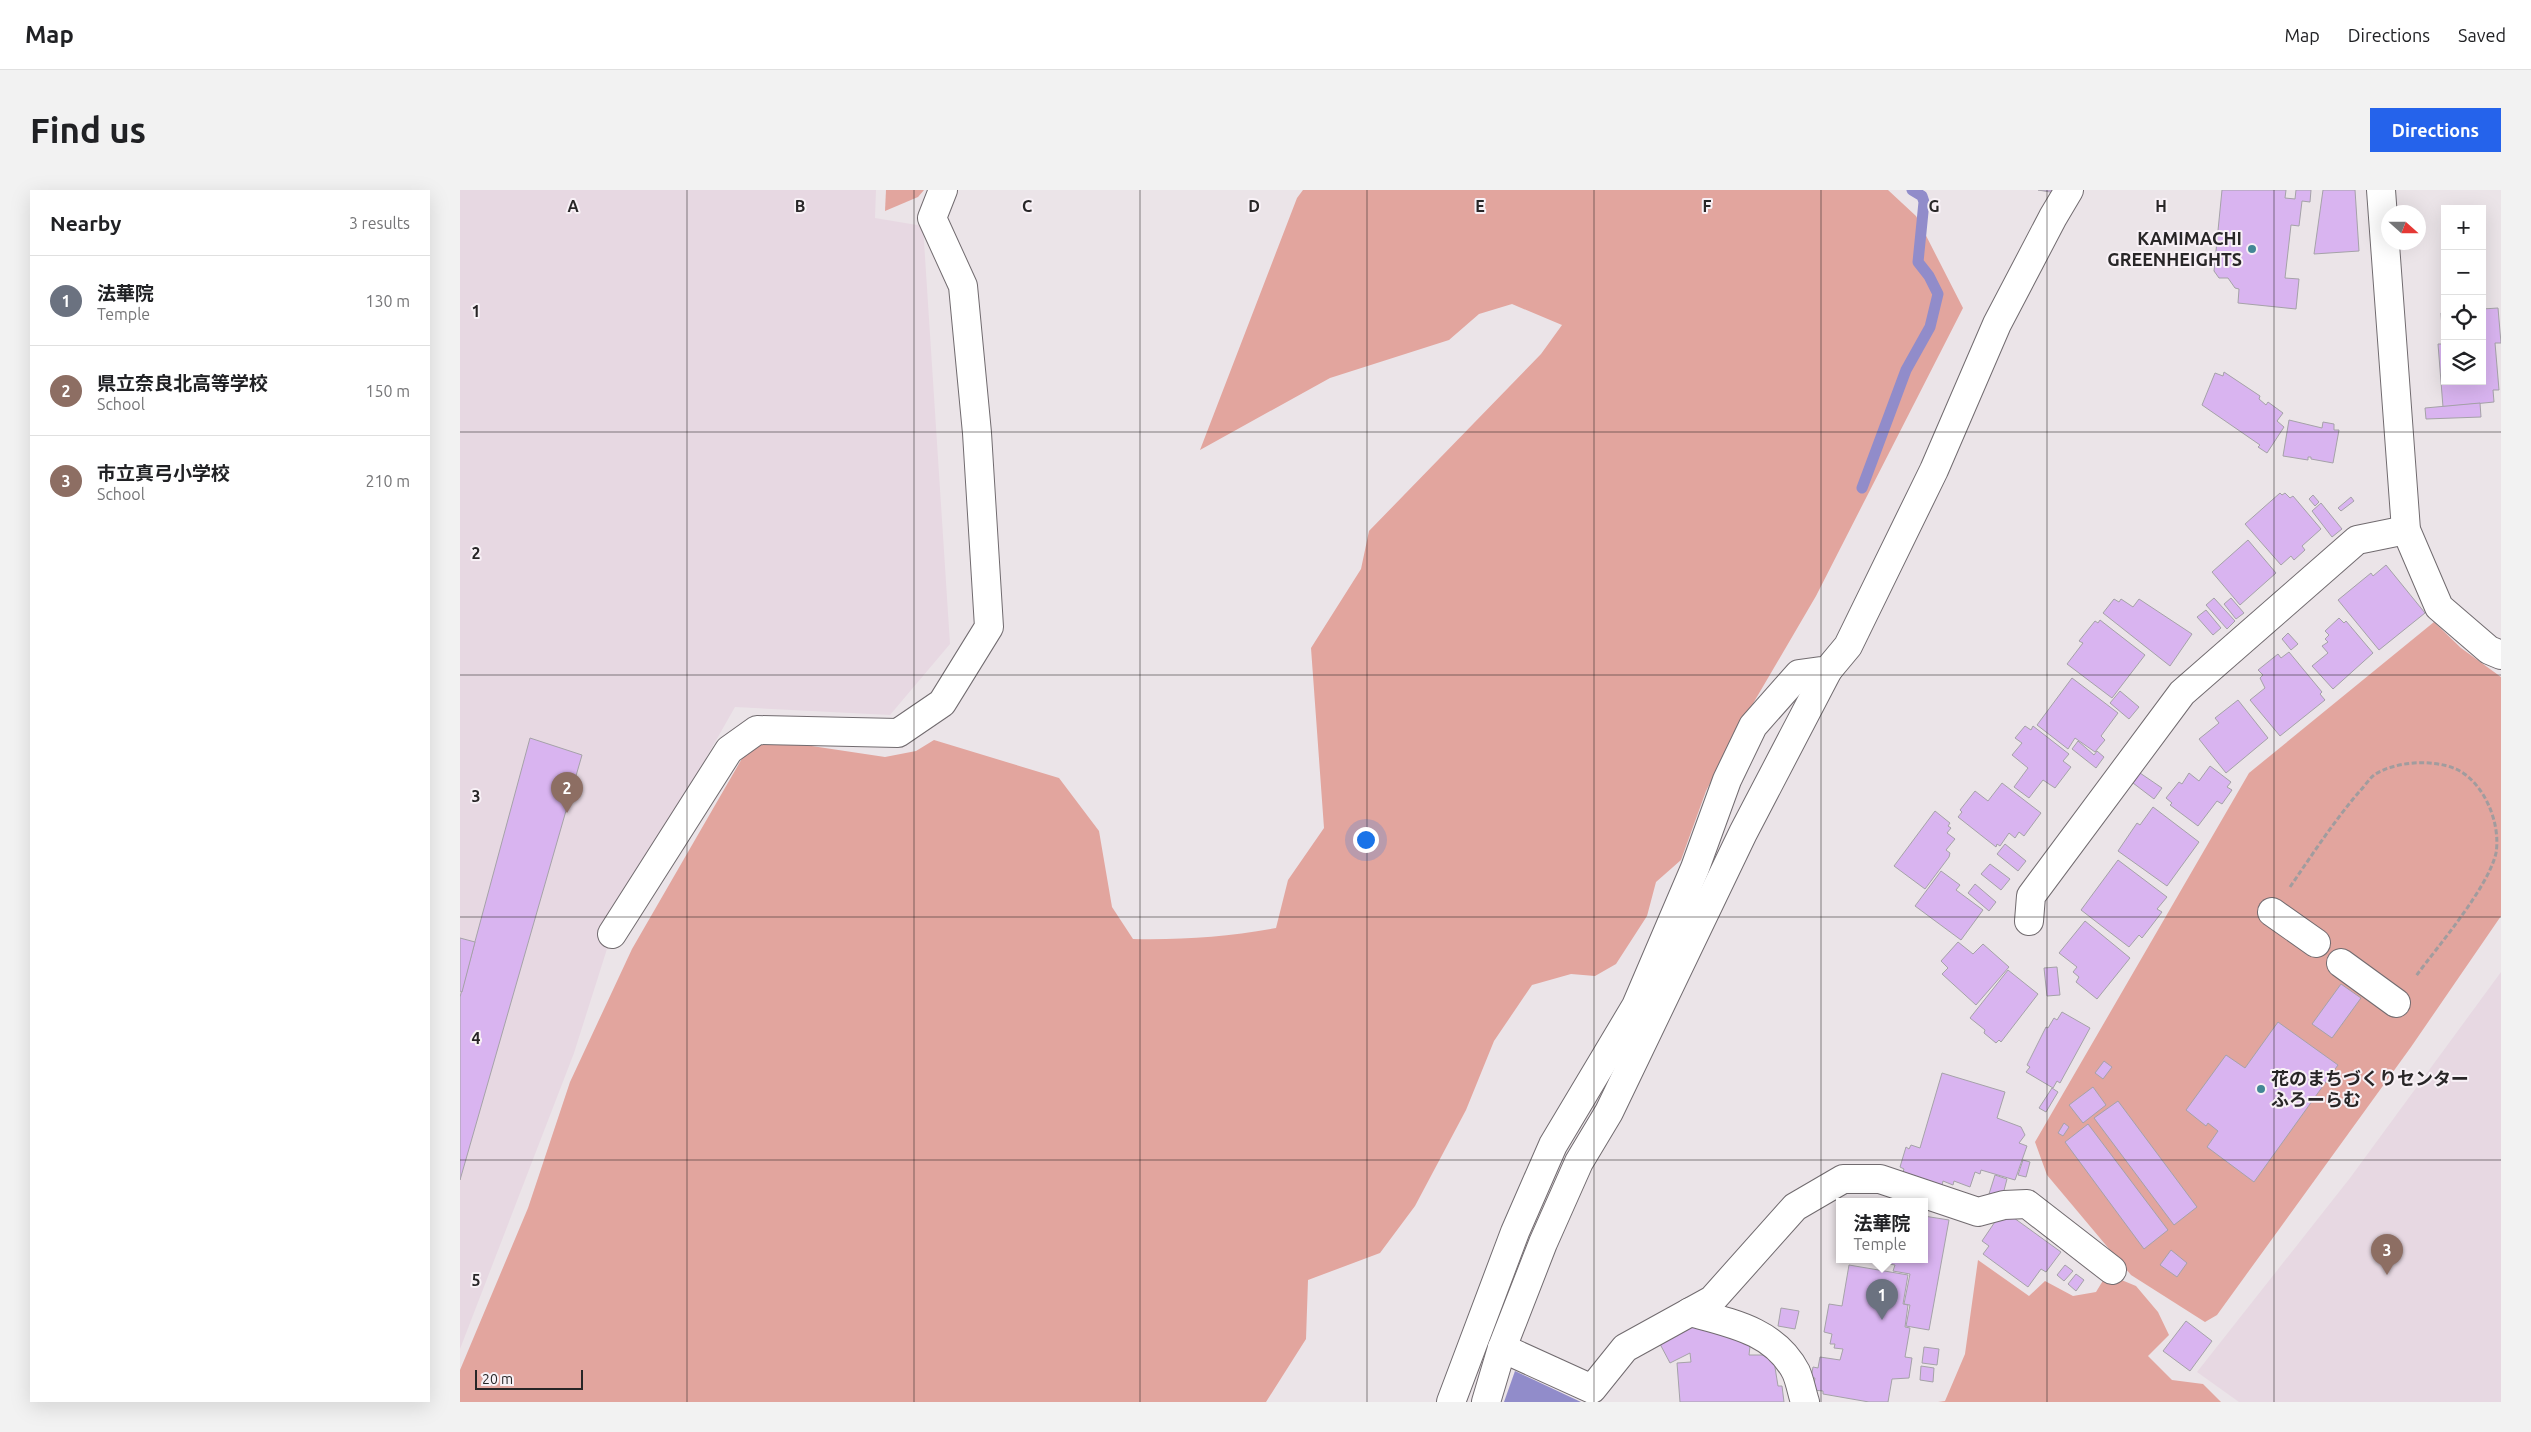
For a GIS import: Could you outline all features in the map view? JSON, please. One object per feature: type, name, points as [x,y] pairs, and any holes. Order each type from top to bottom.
[{"type":"street","points":[[612,934],[729,750],[757,730],[898,733],[942,704],[990,627],[977,433],[963,286],[932,218],[943,190]]},
{"type":"street","points":[[1486,1402],[1502,1348],[1543,1243],[1579,1162],[1609,1112],[1740,841],[1828,670],[1848,646],[1934,470],[1997,324],[2052,217],[2069,190]]},
{"type":"street","points":[[2381,190],[2406,530],[2439,607],[2489,650],[2501,654]]},
{"type":"street","points":[[2029,921],[2031,896],[2182,693],[2357,540],[2406,530]]},
{"type":"street","points":[[1450,1402],[1515,1232],[1552,1145],[1636,1006],[1695,868],[1727,780],[1753,726],[1799,674],[1828,670]]},
{"type":"street","points":[[2272,912],[2316,943]]},
{"type":"street","points":[[2342,963],[2396,1003]]},
{"type":"street","points":[[1502,1348],[1592,1389],[1625,1348],[1712,1300],[1795,1207],[1843,1179],[1880,1179],[1978,1212],[2004,1205],[2027,1204],[2112,1270]]},
{"type":"street","points":[[1690,1312],[1753,1330],[1774,1344],[1796,1372],[1805,1402]]},
{"type":"path","points":[[2272,912],[2346,808],[2374,775],[2400,765],[2429,763],[2456,769],[2477,786],[2492,811],[2497,830],[2496,853],[2484,880],[2462,914],[2396,1003]]},
{"type":"shaded area","points":[[460,190],[876,190],[875,218],[923,226],[950,644],[890,715],[735,707],[619,911],[574,1053],[460,1349]]},
{"type":"shaded area","points":[[886,190],[924,190],[918,197],[885,211]]},
{"type":"shaded area","points":[[1303,190],[1888,190],[1916,216],[1963,308],[1816,596],[1734,736],[1706,791],[1681,860],[1656,882],[1647,916],[1616,964],[1595,976],[1571,974],[1532,985],[1494,1041],[1466,1110],[1415,1206],[1380,1253],[1308,1280],[1306,1339],[1266,1402],[460,1402],[460,1370],[528,1208],[570,1082],[632,949],[744,755],[765,739],[885,757],[916,751],[934,740],[1059,778],[1099,831],[1112,907],[1133,939],[1205,937],[1276,928],[1288,880],[1324,828],[1311,648],[1361,569],[1369,531],[1541,354],[1562,325],[1512,304],[1479,314],[1449,340],[1330,378],[1200,450],[1297,198]]},
{"type":"shaded area","points":[[2434,622],[2461,648],[2501,677],[2501,916],[2411,1047],[2217,1315],[2205,1322],[2131,1275],[2047,1175],[2035,1142],[2249,773]]},
{"type":"shaded area","points":[[2501,972],[2501,1402],[2239,1402],[2197,1372],[2350,1178]]},
{"type":"shaded area","points":[[1978,1260],[2029,1296],[2045,1281],[2073,1296],[2096,1292],[2107,1274],[2136,1286],[2158,1312],[2169,1335],[2148,1356],[2172,1380],[2203,1384],[2221,1402],[1938,1402],[1945,1401],[1965,1354]]},
{"type":"shaded area","points":[[1515,1371],[1581,1402],[1504,1402]]},
{"type":"building","points":[[2038,190],[2059,190],[2056,193]]},
{"type":"building","name":"KAMIMACHI GREENHEIGHTS","points":[[2222,190],[2286,190],[2285,198],[2295,199],[2296,190],[2311,190],[2310,202],[2302,201],[2299,226],[2291,225],[2285,278],[2299,279],[2296,309],[2238,303],[2239,289],[2235,288],[2228,278],[2219,278],[2214,271]]},
{"type":"building","points":[[2323,190],[2355,190],[2359,251],[2314,254]]},
{"type":"building","points":[[2498,308],[2501,343],[2495,343],[2499,390],[2493,390],[2494,402],[2443,407],[2441,385],[2486,385],[2486,309]]},
{"type":"building","points":[[2438,344],[2441,344],[2441,382]]},
{"type":"building","points":[[2224,372],[2260,396],[2259,399],[2266,405],[2268,402],[2283,413],[2277,421],[2284,427],[2267,453],[2258,447],[2260,445],[2202,405],[2215,373],[2223,376]]},
{"type":"building","points":[[2480,403],[2481,417],[2426,419],[2425,408]]},
{"type":"building","points":[[2289,420],[2322,428],[2323,422],[2334,424],[2334,430],[2339,430],[2333,463],[2311,459],[2311,457],[2308,457],[2308,460],[2283,456]]},
{"type":"building","points":[[2280,493],[2282,495],[2285,493],[2290,498],[2293,496],[2321,529],[2302,546],[2305,550],[2294,560],[2291,556],[2281,565],[2245,524]]},
{"type":"building","points":[[2313,495],[2319,502],[2315,506],[2309,499]]},
{"type":"building","points":[[2351,497],[2354,501],[2341,511],[2338,508]]},
{"type":"building","points":[[2321,503],[2342,529],[2332,537],[2312,511]]},
{"type":"building","points":[[2248,540],[2276,573],[2240,605],[2212,572]]},
{"type":"building","points":[[2386,565],[2425,613],[2379,650],[2338,600],[2371,573],[2373,576]]},
{"type":"building","points":[[2214,598],[2235,621],[2227,629],[2206,605]]},
{"type":"building","points":[[2231,598],[2244,613],[2236,619],[2224,604]]},
{"type":"building","points":[[2114,599],[2119,602],[2121,599],[2133,607],[2139,599],[2192,634],[2170,666],[2103,613]]},
{"type":"building","points":[[2206,610],[2221,628],[2213,635],[2197,617]]},
{"type":"building","points":[[2339,618],[2344,623],[2346,621],[2373,653],[2333,689],[2312,666],[2328,653],[2322,646],[2328,642],[2325,639],[2329,635],[2325,631]]},
{"type":"building","points":[[2100,620],[2145,655],[2112,698],[2067,664],[2083,643],[2079,641],[2095,621],[2098,623]]},
{"type":"building","points":[[2288,633],[2298,644],[2291,650],[2282,639]]},
{"type":"building","points":[[2289,652],[2322,692],[2320,694],[2325,700],[2280,736],[2250,700],[2265,688],[2260,678],[2263,675],[2258,670],[2278,654],[2281,658]]},
{"type":"building","points":[[2072,678],[2118,713],[2101,736],[2105,740],[2095,752],[2075,738],[2068,749],[2037,725]]},
{"type":"building","points":[[2120,691],[2139,707],[2129,719],[2110,703]]},
{"type":"building","points":[[2238,700],[2268,738],[2226,773],[2199,739],[2219,723],[2215,718]]},
{"type":"building","points":[[2025,726],[2031,730],[2033,726],[2069,754],[2063,761],[2071,767],[2055,788],[2043,780],[2029,798],[2014,787],[2028,768],[2012,755],[2022,743],[2015,738]]},
{"type":"building","points":[[530,738],[582,755],[460,1180],[460,997]]},
{"type":"building","points":[[2078,741],[2094,755],[2097,751],[2104,757],[2096,768],[2072,749]]},
{"type":"building","points":[[2210,766],[2231,782],[2227,787],[2232,790],[2222,804],[2217,801],[2198,826],[2170,805],[2172,803],[2166,798],[2179,782],[2182,784],[2189,773],[2199,781]]},
{"type":"building","points":[[2140,773],[2162,788],[2154,799],[2133,783]]},
{"type":"building","points":[[2002,783],[2041,813],[2024,836],[2019,832],[2015,838],[2009,833],[2000,846],[1997,844],[1996,847],[1958,817],[1962,812],[1960,810],[1975,791],[1988,801]]},
{"type":"building","points":[[2153,807],[2199,842],[2167,886],[2118,851],[2137,823],[2140,825]]},
{"type":"building","points":[[1935,811],[1950,823],[1948,826],[1951,828],[1947,833],[1955,839],[1946,850],[1950,853],[1949,857],[1925,889],[1894,866]]},
{"type":"building","points":[[2005,844],[2026,861],[2018,871],[1997,854]]},
{"type":"building","points":[[2118,860],[2167,897],[2157,909],[2162,912],[2142,938],[2139,935],[2129,947],[2081,910]]},
{"type":"building","points":[[1990,864],[2010,879],[2001,890],[1981,874]]},
{"type":"building","points":[[1941,871],[1960,885],[1956,890],[1983,910],[1961,940],[1915,906]]},
{"type":"building","points":[[1975,884],[1996,902],[1989,911],[1968,893]]},
{"type":"building","points":[[2085,921],[2130,958],[2097,999],[2076,982],[2079,977],[2073,972],[2077,967],[2059,953]]},
{"type":"building","points":[[460,938],[475,942],[462,992],[460,991]]},
{"type":"building","points":[[1958,942],[1973,954],[1983,944],[2009,967],[1976,1005],[1942,974],[1948,968],[1941,961]]},
{"type":"building","points":[[2057,967],[2060,995],[2047,996],[2044,968]]},
{"type":"building","points":[[2008,970],[2038,994],[2001,1042],[1999,1040],[1996,1043],[1984,1033],[1985,1030],[1970,1018]]},
{"type":"building","points":[[2341,984],[2361,998],[2332,1038],[2312,1024]]},
{"type":"building","points":[[2062,1012],[2090,1028],[2060,1083],[2057,1081],[2053,1088],[2026,1072],[2030,1067],[2027,1065],[2046,1027],[2048,1028],[2054,1018],[2057,1020]]},
{"type":"building","name":"花のまちづくりセンター ふろーらむ","points":[[2278,1022],[2338,1065],[2254,1182],[2207,1147],[2218,1131],[2208,1123],[2206,1126],[2186,1110],[2226,1055],[2245,1068]]},
{"type":"building","points":[[2104,1061],[2112,1067],[2103,1079],[2095,1073]]},
{"type":"building","points":[[1942,1073],[2005,1092],[1997,1118],[2021,1127],[2025,1135],[2019,1143],[2027,1146],[2015,1180],[1981,1170],[1980,1174],[1975,1172],[1970,1187],[1954,1181],[1953,1185],[1943,1181],[1942,1185],[1903,1172],[1904,1169],[1900,1167],[1906,1147],[1909,1149],[1911,1145],[1920,1148]]},
{"type":"building","points":[[2093,1087],[2106,1105],[2083,1123],[2069,1105]]},
{"type":"building","points":[[2052,1088],[2058,1092],[2046,1112],[2039,1108]]},
{"type":"building","points":[[2118,1101],[2197,1207],[2174,1225],[2094,1118]]},
{"type":"building","points":[[2064,1123],[2069,1127],[2063,1136],[2058,1133]]},
{"type":"building","points":[[2088,1124],[2168,1230],[2144,1249],[2065,1142]]},
{"type":"building","points":[[2023,1160],[2030,1162],[2026,1177],[2018,1175]]},
{"type":"building","points":[[1995,1175],[2007,1179],[2002,1198],[1989,1194]]},
{"type":"building","points":[[2003,1210],[2061,1252],[2046,1272],[2041,1269],[2028,1287],[1983,1254],[1989,1246],[1982,1241]]},
{"type":"building","points":[[1928,1217],[1949,1220],[1929,1330],[1906,1326],[1910,1305],[1904,1304],[1910,1274],[1893,1271],[1895,1265],[1889,1264],[1928,1263]]},
{"type":"building","points":[[2171,1250],[2187,1263],[2177,1277],[2160,1265]]},
{"type":"building","points":[[1849,1265],[1908,1275],[1903,1304],[1908,1305],[1905,1327],[1910,1328],[1905,1357],[1912,1358],[1909,1378],[1892,1379],[1888,1402],[1869,1402],[1823,1394],[1823,1391],[1813,1390],[1815,1378],[1811,1378],[1813,1367],[1818,1368],[1820,1357],[1840,1360],[1843,1349],[1834,1348],[1835,1344],[1830,1344],[1832,1334],[1824,1332],[1829,1304],[1842,1306]]},
{"type":"building","points":[[2065,1265],[2073,1271],[2064,1281],[2057,1275]]},
{"type":"building","points":[[2076,1274],[2084,1280],[2076,1291],[2068,1284]]},
{"type":"building","points":[[1781,1308],[1799,1311],[1795,1329],[1778,1326]]},
{"type":"building","points":[[2186,1321],[2212,1341],[2190,1371],[2163,1351]]},
{"type":"building","points":[[1687,1324],[1751,1337],[1749,1355],[1773,1355],[1778,1386],[1782,1386],[1784,1402],[1680,1402],[1677,1363],[1691,1362],[1690,1353],[1670,1363],[1660,1344]]},
{"type":"building","points":[[1924,1347],[1939,1349],[1937,1365],[1922,1363]]},
{"type":"building","points":[[1921,1366],[1934,1368],[1933,1382],[1920,1380]]},
{"type":"waterway","points":[[1862,488],[1906,370],[1930,327],[1938,294],[1929,276],[1918,262],[1924,202],[1922,196],[1912,190]]},
{"type":"place","name":"KAMIMACHI GREENHEIGHTS","points":[[2252,249]]},
{"type":"place","name":"県立奈良北高等学校","points":[[567,813]]},
{"type":"place","name":"花のまちづくりセンター ふろーらむ","points":[[2261,1089]]},
{"type":"place","name":"市立真弓小学校","points":[[2387,1275]]},
{"type":"place","name":"法華院","points":[[1882,1320]]}]
